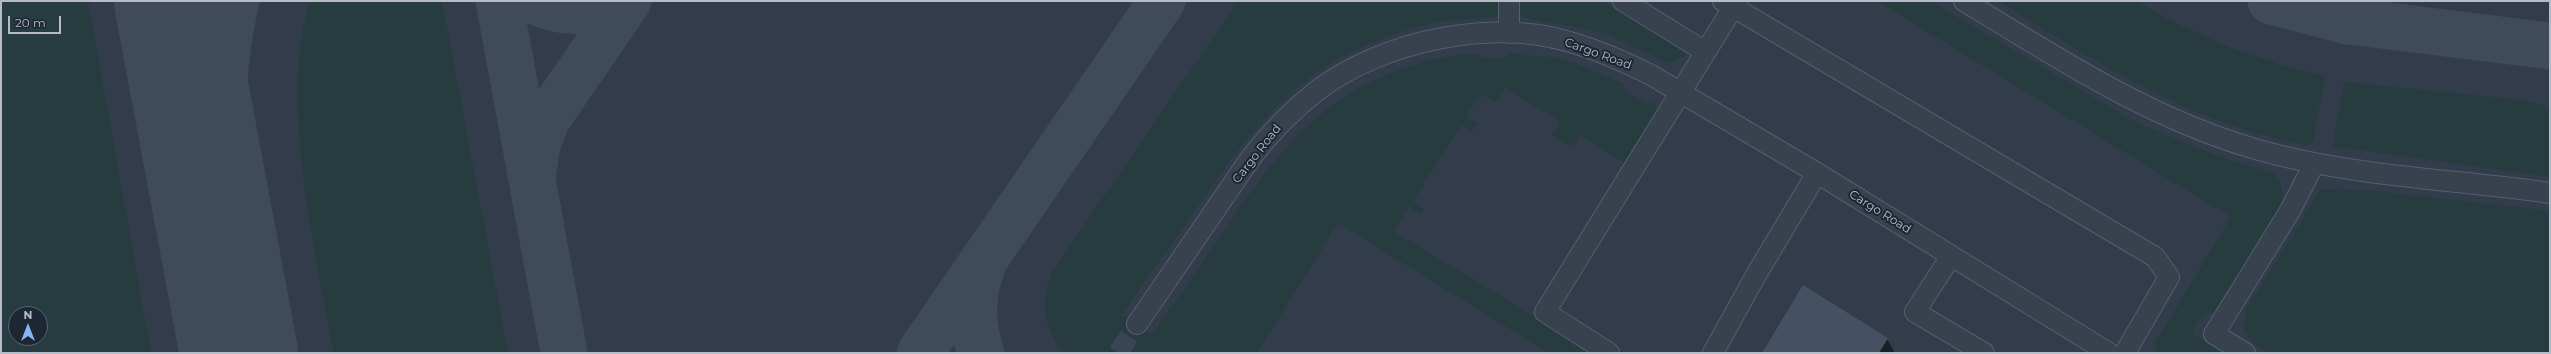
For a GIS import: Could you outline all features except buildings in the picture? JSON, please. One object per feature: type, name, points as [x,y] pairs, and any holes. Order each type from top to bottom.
[{"type":"street","points":[[1509,1],[1509,33]]},
{"type":"street","points":[[1624,1],[1704,51]]},
{"type":"street","points":[[1964,1],[2103,85],[2146,107],[2223,139],[2314,164],[2550,194]]},
{"type":"street","points":[[1609,353],[1545,312],[1704,51],[1731,3],[2155,257],[2169,277],[2125,353]]},
{"type":"street","name":"Cargo Road","points":[[1137,324],[1250,159],[1269,135],[1318,90],[1374,59],[1411,46],[1463,35],[1509,33],[1539,36],[1576,44],[1623,61],[1679,91],[2109,353]]},
{"type":"street","points":[[2245,353],[2214,334],[2292,209],[2314,164]]},
{"type":"street","points":[[1713,353],[1756,275],[1817,174]]},
{"type":"street","points":[[1951,256],[1916,312],[1984,353]]},
{"type":"shaded area","points":[[1,1],[2550,1],[2550,353],[1,353]]},
{"type":"green space","points":[[1,1],[88,1],[151,353],[1,353]]},
{"type":"green space","points":[[310,1],[442,1],[508,353],[334,353],[310,223],[303,176],[299,129],[298,84],[301,41]]},
{"type":"green space","points":[[1238,1],[1500,1],[1500,15],[1494,17],[1450,20],[1417,27],[1394,34],[1351,52],[1320,71],[1292,92],[1245,142],[1223,170],[1123,315],[1152,335],[1261,178],[1281,154],[1324,111],[1350,94],[1378,79],[1411,66],[1445,57],[1471,54],[1480,54],[1480,58],[1502,59],[1509,53],[1521,54],[1523,56],[1548,57],[1561,60],[1587,68],[1624,84],[1625,92],[1646,103],[1654,103],[1657,112],[1653,118],[1658,119],[1619,176],[1624,163],[1580,135],[1572,147],[1552,135],[1561,122],[1505,88],[1496,102],[1481,94],[1466,116],[1477,124],[1472,131],[1461,125],[1413,201],[1424,209],[1420,214],[1409,207],[1393,231],[1595,353],[1549,353],[1338,223],[1257,353],[1065,353],[1052,335],[1046,315],[1046,294],[1052,272]]},
{"type":"green space","points":[[1520,1],[1603,1],[1687,52],[1687,55],[1669,63],[1608,35],[1604,31],[1602,33],[1520,16]]},
{"type":"green space","points":[[1877,1],[1930,1],[2137,123],[2220,157],[2272,173],[2277,177],[2281,186],[2282,197],[2273,221],[2255,254],[2219,312],[2202,315],[2192,333],[2225,353],[2155,353],[2158,348],[2154,345],[2231,217]]},
{"type":"green space","points":[[1999,1],[2136,1],[2175,23],[2231,48],[2284,66],[2325,76],[2313,141],[2309,145],[2291,143],[2226,123],[2191,109],[2158,94],[2093,59]]},
{"type":"green space","points":[[2344,82],[2524,100],[2550,107],[2550,177],[2333,146]]},
{"type":"green space","points":[[2321,189],[2365,190],[2550,211],[2550,353],[2270,353],[2253,343],[2244,330],[2246,310]]},
{"type":"taxiway","points":[[236,1],[228,45],[223,89],[222,133],[226,221],[241,353]]},
{"type":"taxiway","points":[[499,1],[564,353]]},
{"type":"taxiway","points":[[535,1],[555,8],[575,11],[594,8],[615,1]]},
{"type":"taxiway","points":[[533,172],[537,144],[547,119],[628,1]]},
{"type":"taxiway","points":[[920,353],[1162,1]]},
{"type":"taxiway","points":[[2271,1],[2348,21],[2550,46]]},
{"type":"taxiway","points":[[981,353],[975,332],[974,299],[978,277],[982,267]]},
{"type":"runway","points":[[173,1],[239,353]]},
{"type":"tunnel","points":[[1118,353],[1137,324]]}]
